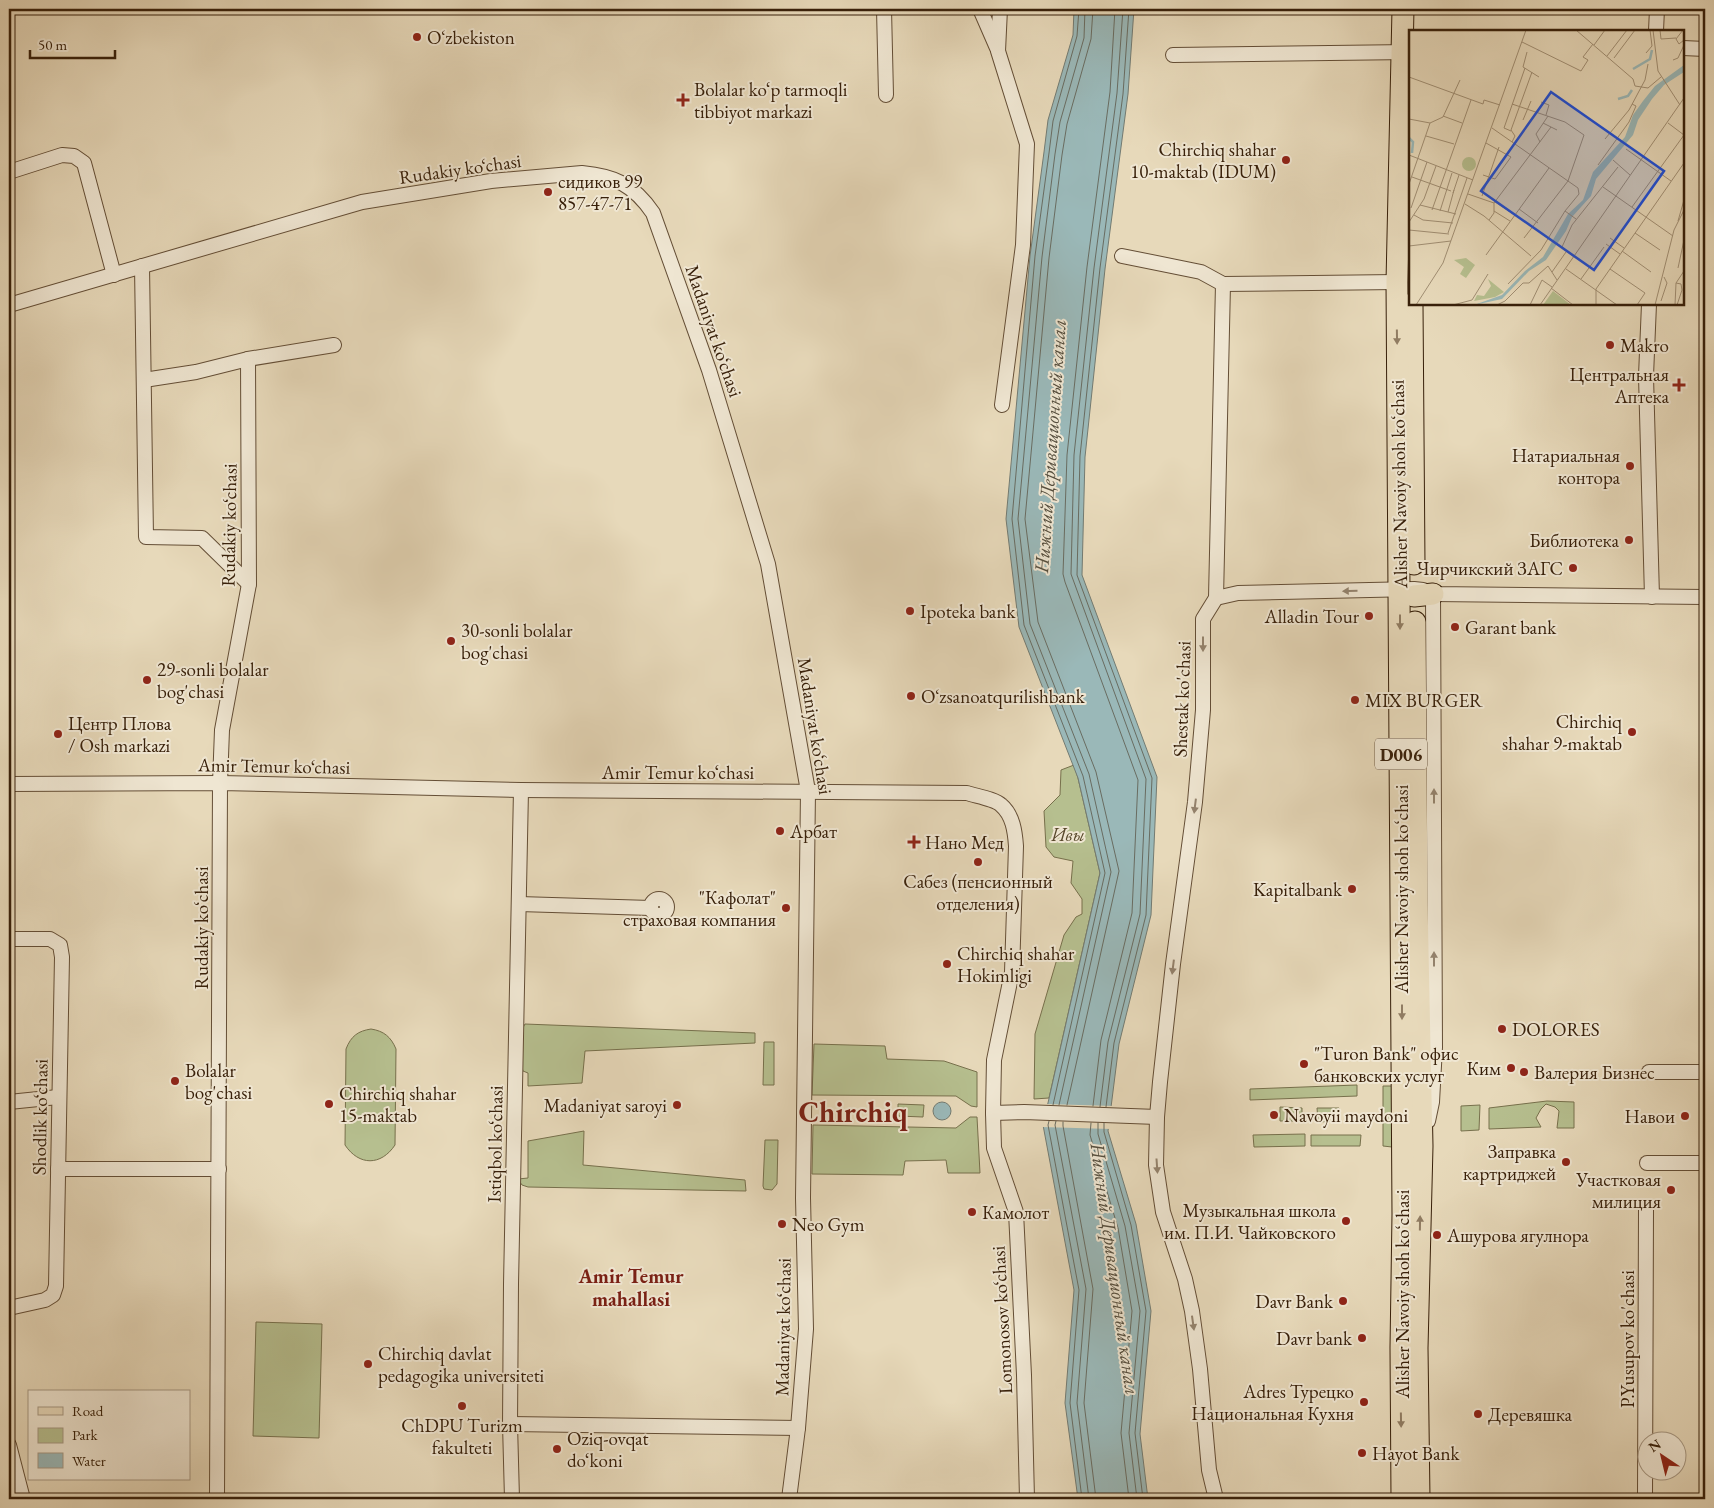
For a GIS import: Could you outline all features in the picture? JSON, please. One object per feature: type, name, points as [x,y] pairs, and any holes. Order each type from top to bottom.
[{"type":"main road","name":"Alisher Navoiy shoh koʻchasi","points":[[1402,9],[1406,52],[1397,282],[1415,592],[1403,1205],[1401,1348],[1402,1499]]},
{"type":"main road","points":[[1417,9],[1417,30]]},
{"type":"main road","name":"Alisher Navoiy shoh koʻchasi","points":[[1412,305],[1417,911],[1422,1146],[1416,1348],[1419,1499]]},
{"type":"street","points":[[884,9],[886,95]]},
{"type":"street","points":[[980,9],[998,51],[1028,144],[1023,245],[1002,404]]},
{"type":"street","points":[[998,51],[1000,9]]},
{"type":"street","points":[[1656,30],[1657,9]]},
{"type":"street","points":[[1684,48],[1705,49]]},
{"type":"street","points":[[1172,55],[1406,52]]},
{"type":"street","points":[[9,172],[62,155],[74,156],[84,163],[114,274]]},
{"type":"street","name":"Rudakiy ko‘chasi","points":[[9,305],[362,202],[491,181],[582,173]]},
{"type":"street","name":"Madaniyat ko‘chasi","points":[[582,173],[610,178],[636,192],[653,213],[660,230],[709,370],[768,564],[808,791],[803,1198],[806,1329],[798,1428],[788,1499]]},
{"type":"street","points":[[1122,256],[1201,272],[1223,284],[1397,282]]},
{"type":"street","points":[[142,266],[146,537],[202,538],[249,584]]},
{"type":"street","name":"Shestak ko'chasi","points":[[1216,1499],[1209,1470],[1200,1370],[1192,1312],[1185,1279],[1163,1212],[1156,1165],[1157,1117],[1173,964],[1196,793],[1203,710],[1204,619],[1216,598],[1223,284]]},
{"type":"street","points":[[1649,305],[1646,376],[1652,597]]},
{"type":"street","points":[[144,380],[196,372],[248,359],[334,345]]},
{"type":"street","name":"Rudakiy ko‘chasi","points":[[217,1499],[220,782],[222,730],[249,584],[248,359]]},
{"type":"street","points":[[1216,598],[1238,593],[1415,592],[1705,597]]},
{"type":"street","name":"Amir Temur ko‘chasi","points":[[9,784],[220,782],[521,790],[967,792],[1000,804],[1006,811],[1013,826],[1016,846],[1012,972],[994,1060],[993,1113]]},
{"type":"street","name":"Istiqbol ko‘chasi","points":[[512,1499],[510,1424],[511,1275],[521,790]]},
{"type":"street","points":[[519,904],[651,908]]},
{"type":"street","name":"Shodlik ko‘chasi","points":[[9,939],[50,939],[60,945],[62,957],[56,1286],[53,1295],[45,1300],[9,1308]]},
{"type":"street","points":[[1649,1072],[1705,1072]]},
{"type":"street","points":[[9,1102],[58,1098]]},
{"type":"street","points":[[993,1113],[1024,1112],[1157,1117]]},
{"type":"street","name":"Lomonosov ko‘chasi","points":[[993,1113],[994,1148],[1016,1212],[1024,1376],[1027,1499]]},
{"type":"street","points":[[1647,1163],[1705,1162]]},
{"type":"street","points":[[58,1169],[219,1169]]},
{"type":"street","name":"P.Yusupov ko'chasi","points":[[1645,1499],[1646,1209]]},
{"type":"street","points":[[510,1424],[798,1428]]},
{"type":"street","points":[[9,1446],[23,1499]]},
{"type":"green space","points":[[1702,759],[1705,759],[1705,825],[1702,825]]},
{"type":"green space","name":"Ивы","points":[[1074,765],[1100,873],[1049,1098],[1034,1099],[1035,1034],[1064,935],[1076,917],[1082,914],[1082,899],[1071,883],[1073,861],[1054,857],[1046,847],[1044,811],[1060,795],[1061,770]]},
{"type":"green space","points":[[525,1024],[755,1033],[755,1043],[585,1051],[582,1083],[528,1086],[528,1073],[523,1071],[520,1054],[521,1034]]},
{"type":"green space","points":[[371,1029],[387,1035],[396,1049],[395,1145],[383,1157],[370,1161],[357,1157],[345,1145],[346,1049],[356,1035]]},
{"type":"green space","points":[[764,1042],[774,1042],[774,1085],[763,1085]]},
{"type":"green space","points":[[814,1044],[885,1046],[887,1059],[944,1061],[977,1072],[977,1107],[971,1106],[956,1096],[812,1095]]},
{"type":"green space","points":[[1357,1085],[1357,1096],[1250,1100],[1250,1089]]},
{"type":"green space","points":[[1383,1086],[1392,1086],[1392,1147],[1383,1146]]},
{"type":"green space","points":[[1547,1101],[1574,1102],[1574,1128],[1557,1128],[1559,1111],[1555,1107],[1546,1104],[1536,1118],[1541,1127],[1489,1129],[1489,1108]]},
{"type":"green space","points":[[898,1104],[924,1105],[923,1117],[898,1116]]},
{"type":"green space","points":[[1480,1105],[1479,1130],[1461,1131],[1461,1106]]},
{"type":"green space","points":[[1280,1107],[1302,1108],[1302,1121],[1280,1121]]},
{"type":"green space","points":[[1317,1108],[1339,1108],[1339,1121],[1318,1122]]},
{"type":"green space","points":[[970,1117],[977,1117],[980,1173],[948,1173],[946,1160],[905,1161],[903,1175],[812,1174],[813,1125],[956,1128]]},
{"type":"green space","points":[[584,1131],[583,1165],[745,1180],[746,1191],[528,1187],[522,1185],[518,1179],[528,1178],[528,1141]]},
{"type":"green space","points":[[1305,1134],[1305,1146],[1254,1147],[1253,1135]]},
{"type":"green space","points":[[1311,1135],[1361,1135],[1360,1146],[1311,1146]]},
{"type":"green space","points":[[765,1140],[778,1140],[777,1184],[772,1190],[764,1189],[763,1186]]},
{"type":"green space","points":[[256,1322],[322,1324],[319,1438],[253,1436]]},
{"type":"water","name":"Нижний Деривационный канал","points":[[1074,9],[1134,9],[1128,94],[1105,269],[1085,457],[1082,575],[1157,777],[1151,915],[1119,1044],[1108,1131],[1136,1224],[1151,1311],[1140,1434],[1148,1499],[1078,1499],[1065,1403],[1074,1290],[1043,1125],[1100,873],[1078,778],[1019,627],[1006,519],[1030,256],[1048,120],[1073,35]]},
{"type":"water","points":[[942,1102],[948,1105],[951,1111],[948,1117],[942,1120],[936,1117],[933,1111],[936,1105]]},
{"type":"pier","points":[[1045,1104],[1114,1106],[1111,1129],[1041,1127]]},
{"type":"place","name":"Oʻzbekiston","points":[[417,37]]},
{"type":"place","name":"Bolalar ko‘p tarmoqli tibbiyot markazi","points":[[683,100]]},
{"type":"place","name":"Chirchiq shahar 10-maktab (IDUM)","points":[[1286,160]]},
{"type":"place","name":"сидиков 99 857-47-71","points":[[548,192]]},
{"type":"place","name":"Makro","points":[[1610,345]]},
{"type":"place","name":"Центральная Аптека","points":[[1679,385]]},
{"type":"place","name":"Натариальная контора","points":[[1630,466]]},
{"type":"place","name":"Библиотека","points":[[1629,540]]},
{"type":"place","name":"Чирчикский ЗАГС","points":[[1573,568]]},
{"type":"place","name":"Ipoteka bank","points":[[910,611]]},
{"type":"place","name":"Alladin Tour","points":[[1369,616]]},
{"type":"place","name":"Garant bank","points":[[1455,627]]},
{"type":"place","name":"30-sonli bolalar bog'chasi","points":[[451,641]]},
{"type":"place","name":"29-sonli bolalar bog'chasi","points":[[147,680]]},
{"type":"place","name":"Oʻzsanoatqurilishbank","points":[[911,696]]},
{"type":"place","name":"MIX BURGER","points":[[1355,700]]},
{"type":"place","name":"Chirchiq shahar 9-maktab","points":[[1632,732]]},
{"type":"place","name":"Центр Плова / Osh markazi","points":[[58,734]]},
{"type":"place","name":"Арбат","points":[[780,831]]},
{"type":"place","name":"Нано Мед","points":[[914,842]]},
{"type":"place","name":"Сабез (пенсионный отделения)","points":[[978,862]]},
{"type":"place","name":"Kapitalbank","points":[[1352,889]]},
{"type":"place","name":"\"Кафолат\" страховая компания","points":[[786,908]]},
{"type":"place","name":"Chirchiq shahar Hokimligi","points":[[947,964]]},
{"type":"place","name":"DOLORES","points":[[1502,1029]]},
{"type":"place","name":"\"Turon Bank\" офис банковских услуг","points":[[1304,1064]]},
{"type":"place","name":"Ким","points":[[1511,1068]]},
{"type":"place","name":"Валерия Бизнес","points":[[1524,1072]]},
{"type":"place","name":"Bolalar bog'chasi","points":[[175,1081]]},
{"type":"place","name":"Chirchiq shahar 15-maktab","points":[[329,1104]]},
{"type":"place","name":"Madaniyat saroyi","points":[[677,1105]]},
{"type":"place","name":"Navoyii maydoni","points":[[1274,1115]]},
{"type":"place","name":"Навои","points":[[1685,1116]]},
{"type":"place","name":"Заправка картриджей","points":[[1566,1162]]},
{"type":"place","name":"Участковая милиция","points":[[1671,1190]]},
{"type":"place","name":"Камолот","points":[[972,1212]]},
{"type":"place","name":"Музыкальная школа им. П.И. Чайковского","points":[[1346,1221]]},
{"type":"place","name":"Neo Gym","points":[[782,1224]]},
{"type":"place","name":"Ашурова ягулнора","points":[[1437,1235]]},
{"type":"place","name":"Davr Bank","points":[[1343,1301]]},
{"type":"place","name":"Davr bank","points":[[1362,1338]]},
{"type":"place","name":"Chirchiq davlat pedagogika universiteti","points":[[368,1364]]},
{"type":"place","name":"Adres Турецко Национальная Кухня","points":[[1364,1402]]},
{"type":"place","name":"ChDPU Turizm fakulteti","points":[[462,1406]]},
{"type":"place","name":"Деревяшка","points":[[1478,1414]]},
{"type":"place","name":"Oziq-ovqat do‘koni","points":[[557,1449]]},
{"type":"place","name":"Hayot Bank","points":[[1362,1453]]},
{"type":"district","name":"Chirchiq","points":[[853,1112]]},
{"type":"district","name":"Amir Temur mahallasi","points":[[631,1288]]}]
